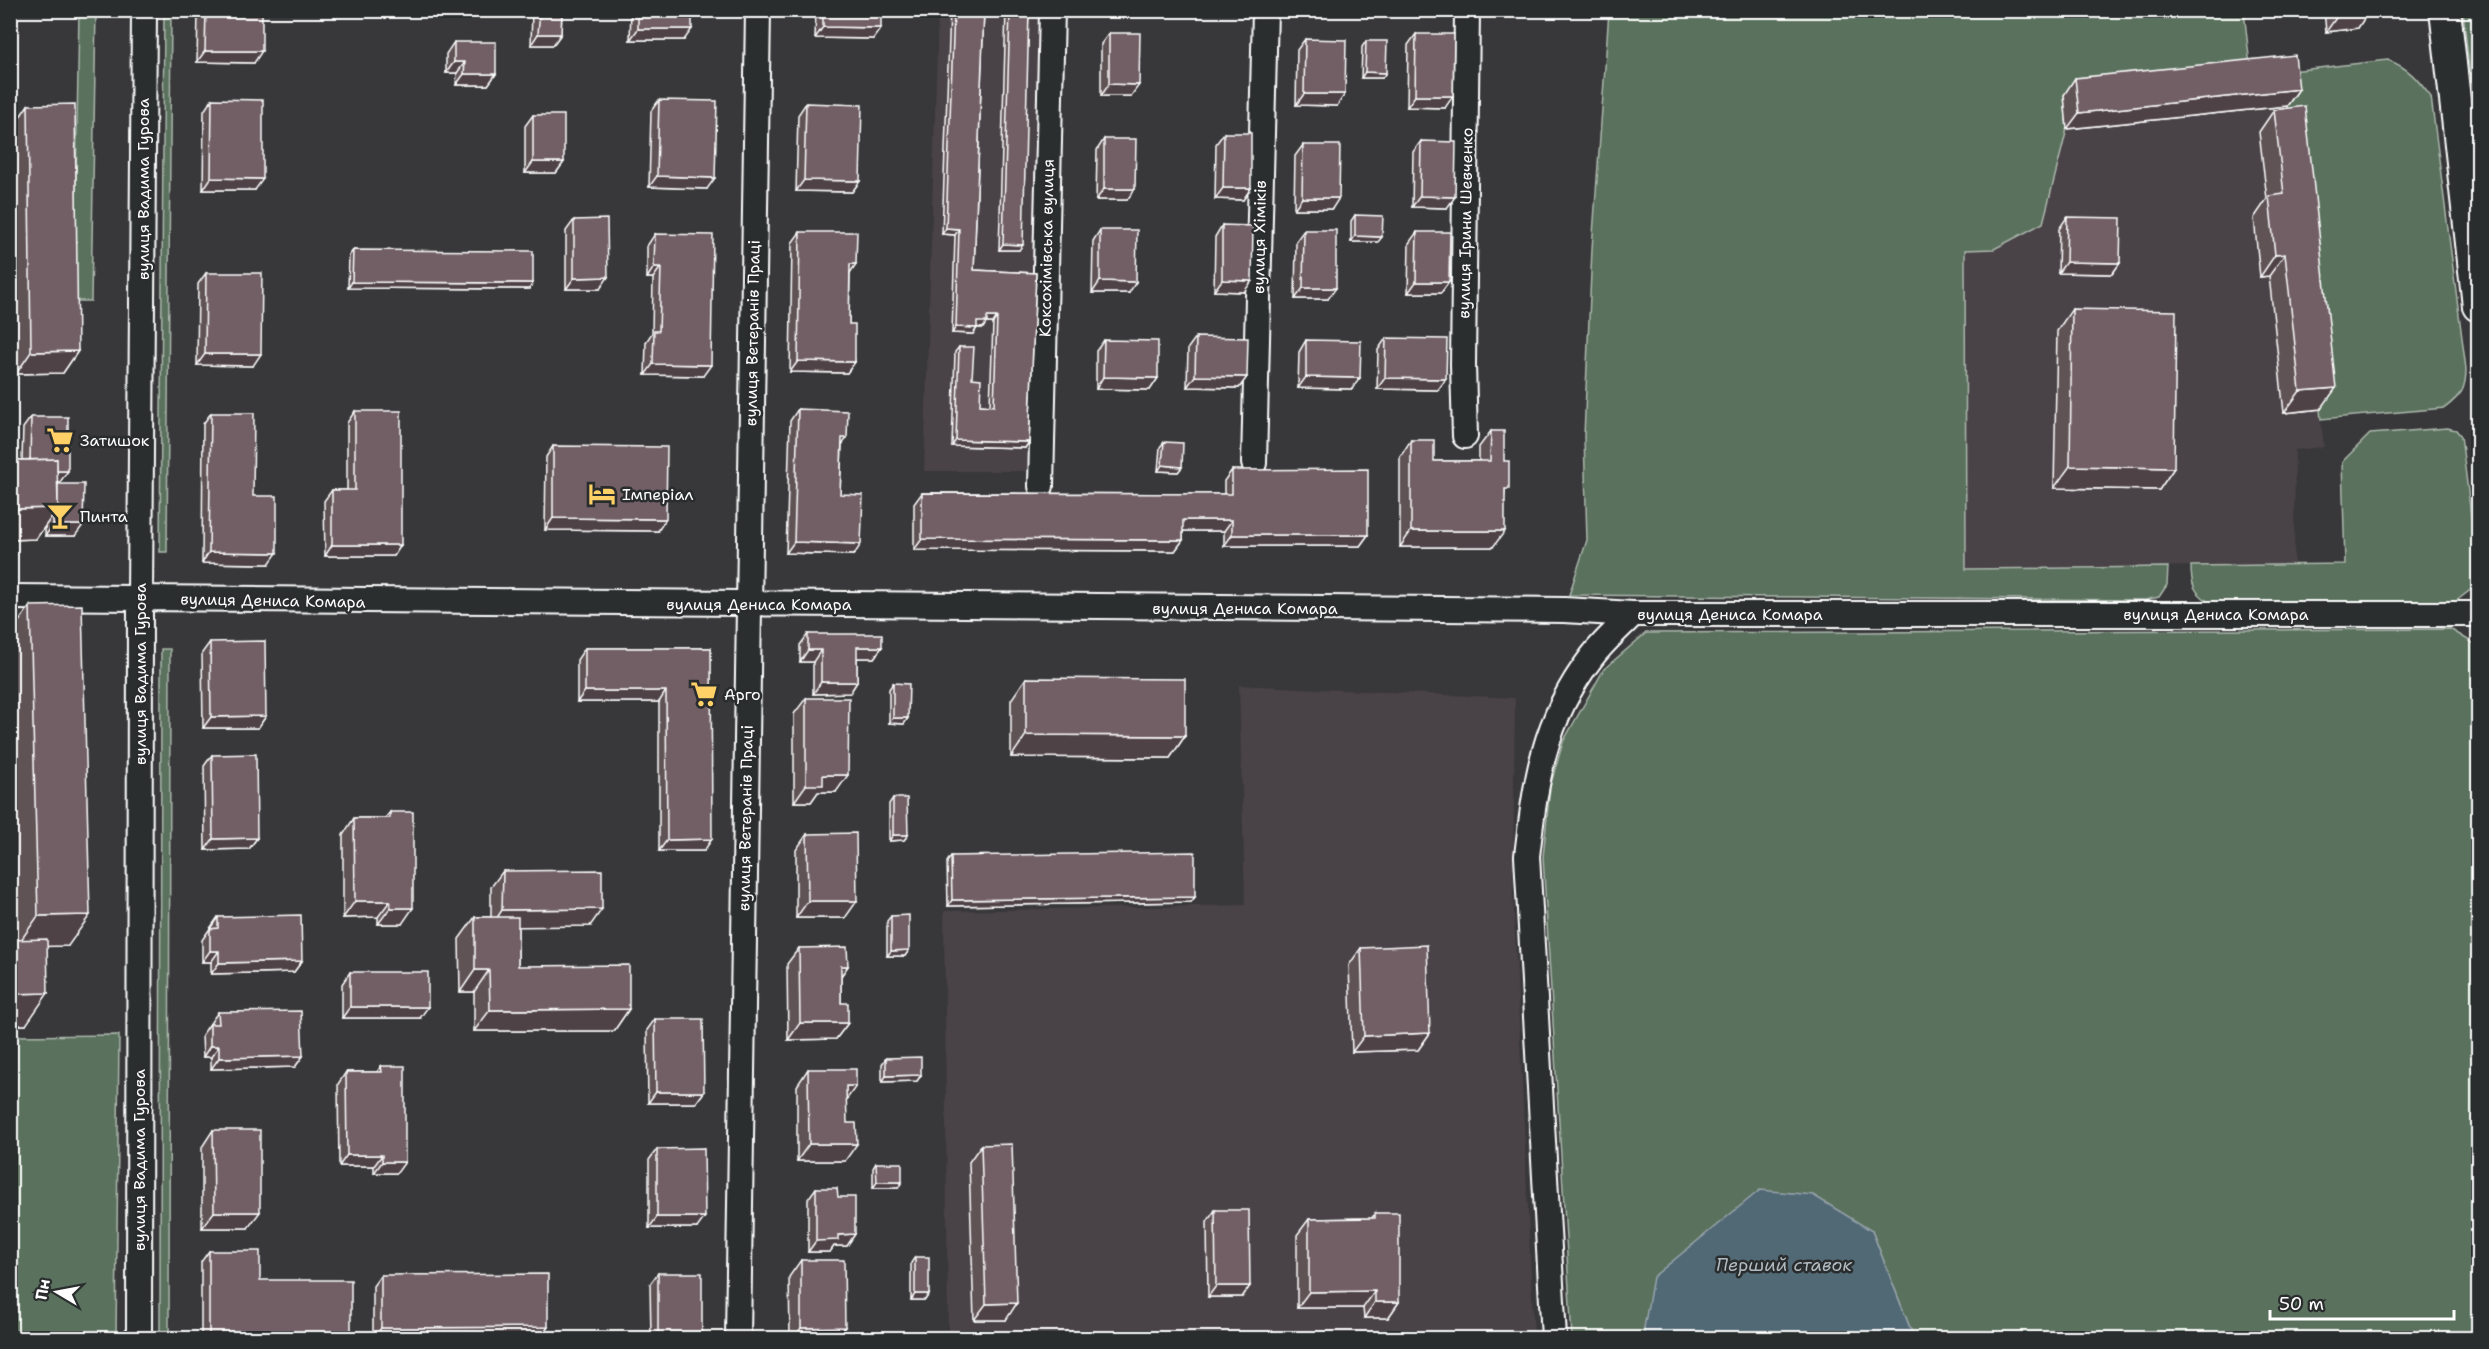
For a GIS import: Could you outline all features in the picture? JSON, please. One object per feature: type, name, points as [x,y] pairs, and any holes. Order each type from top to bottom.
[{"type":"main road","points":[[2445,10],[2478,306]]},
{"type":"street","name":"вулиця Вадима Гурова","points":[[138,1338],[144,10]]},
{"type":"street","name":"вулиця Ветеранів Праці","points":[[738,1338],[747,604],[758,10]]},
{"type":"street","name":"Коксохімівська вулиця","points":[[1041,486],[1052,10]]},
{"type":"street","name":"вулиця Хіміків","points":[[1254,463],[1265,10]]},
{"type":"street","name":"вулиця Ірини Шевченко","points":[[1465,436],[1463,365],[1467,10]]},
{"type":"street","name":"вулиця Дениса Комара","points":[[10,597],[1554,610],[1633,614],[2478,614]]},
{"type":"street","points":[[1554,1338],[1527,856],[1536,782],[1549,733],[1563,700],[1592,656],[1633,614]]},
{"type":"shaded area","points":[[938,11],[1045,11],[1035,471],[924,471]]},
{"type":"shaded area","points":[[2283,72],[2324,447],[2295,450],[2294,565],[1897,570],[1907,251],[2067,130],[2064,95]]},
{"type":"shaded area","points":[[1239,685],[1515,698],[1513,891],[1534,1338],[948,1338],[944,911],[1245,905]]},
{"type":"green space","points":[[171,10],[167,552],[160,552],[164,11]]},
{"type":"green space","points":[[79,11],[96,11],[91,301],[74,301]]},
{"type":"green space","points":[[1609,11],[2244,11],[2251,75],[2064,95],[2067,129],[2043,223],[1994,249],[1965,250],[1966,569],[2168,567],[2167,585],[2159,597],[2145,600],[1569,595],[1587,540],[1584,436],[1592,249]]},
{"type":"green space","points":[[2463,11],[2478,11],[2478,149]]},
{"type":"green space","points":[[2388,60],[2407,71],[2431,97],[2466,369],[2465,382],[2459,395],[2445,408],[2321,419],[2283,72]]},
{"type":"green space","points":[[2447,428],[2456,430],[2461,436],[2478,571],[2473,588],[2456,601],[2210,603],[2197,591],[2193,583],[2191,566],[2345,564],[2342,462],[2370,434]]},
{"type":"green space","points":[[2450,629],[2478,646],[2478,1338],[1914,1338],[1872,1231],[1644,1328],[1644,1338],[1572,1338],[1543,857],[1550,787],[1563,742],[1604,669],[1646,633]]},
{"type":"green space","points":[[161,649],[170,649],[169,1338],[160,1338]]},
{"type":"green space","points":[[119,1035],[116,1338],[11,1338],[11,1036]]},
{"type":"water","name":"Перший ставок","points":[[1760,1190],[1813,1195],[1872,1231],[1914,1338],[1644,1338],[1653,1277]]},
{"type":"building","points":[[206,10],[262,10],[262,51],[205,51]]},
{"type":"building","points":[[540,10],[562,10],[561,34],[538,34]]},
{"type":"building","points":[[638,10],[692,10],[692,29],[638,29]]},
{"type":"building","points":[[823,10],[881,10],[881,28],[823,27]]},
{"type":"building","points":[[954,10],[984,10],[974,270],[1036,273],[1029,442],[956,440],[959,347],[974,347],[972,378],[981,379],[980,405],[994,406],[997,317],[987,317],[987,322],[977,322],[977,328],[956,327],[959,229],[946,228]]},
{"type":"building","points":[[1010,10],[1029,10],[1023,245],[1003,244]]},
{"type":"building","points":[[2337,10],[2369,10],[2369,11],[2338,15]]},
{"type":"building","points":[[1109,33],[1140,33],[1139,85],[1109,84]]},
{"type":"building","points":[[1416,34],[1454,34],[1453,96],[1415,96]]},
{"type":"building","points":[[1305,39],[1346,40],[1345,94],[1304,94]]},
{"type":"building","points":[[1366,41],[1387,41],[1386,73],[1365,72]]},
{"type":"building","points":[[454,42],[496,42],[496,74],[464,74],[465,62],[454,62]]},
{"type":"building","points":[[2295,55],[2299,89],[2079,113],[2075,78]]},
{"type":"building","points":[[212,99],[263,100],[263,179],[211,178]]},
{"type":"building","points":[[659,100],[717,101],[715,178],[657,176]]},
{"type":"building","points":[[806,103],[862,105],[860,181],[804,180]]},
{"type":"building","points":[[75,104],[78,351],[31,352],[28,105]]},
{"type":"building","points":[[2305,106],[2336,388],[2300,391],[2285,254],[2275,255],[2269,196],[2284,194],[2274,110]]},
{"type":"building","points":[[533,115],[564,115],[564,162],[533,162]]},
{"type":"building","points":[[1224,133],[1251,133],[1251,188],[1223,188]]},
{"type":"building","points":[[1104,139],[1136,139],[1135,189],[1104,189]]},
{"type":"building","points":[[1421,141],[1456,142],[1455,197],[1420,196]]},
{"type":"building","points":[[1303,145],[1340,145],[1339,198],[1302,198]]},
{"type":"building","points":[[1355,215],[1383,216],[1382,237],[1355,236]]},
{"type":"building","points":[[2067,217],[2121,218],[2120,263],[2066,262]]},
{"type":"building","points":[[607,219],[608,277],[574,278],[574,220]]},
{"type":"building","points":[[1222,225],[1253,226],[1252,281],[1222,280]]},
{"type":"building","points":[[1100,230],[1137,230],[1136,282],[1100,281]]},
{"type":"building","points":[[1304,230],[1336,230],[1336,288],[1303,288]]},
{"type":"building","points":[[800,232],[857,232],[856,264],[850,264],[849,324],[855,324],[855,362],[798,361]]},
{"type":"building","points":[[1417,232],[1450,232],[1449,282],[1416,282]]},
{"type":"building","points":[[655,234],[713,235],[711,365],[653,364],[654,331],[659,331],[661,267],[654,267]]},
{"type":"building","points":[[353,250],[533,251],[533,283],[352,282]]},
{"type":"building","points":[[206,273],[262,273],[261,354],[205,354]]},
{"type":"building","points":[[2072,309],[2176,311],[2174,468],[2070,466]]},
{"type":"building","points":[[1196,337],[1248,338],[1247,377],[1195,376]]},
{"type":"building","points":[[1386,338],[1447,339],[1446,379],[1385,378]]},
{"type":"building","points":[[1104,340],[1158,341],[1158,378],[1103,377]]},
{"type":"building","points":[[1306,340],[1361,341],[1360,378],[1306,377]]},
{"type":"building","points":[[798,409],[848,411],[847,438],[842,438],[840,494],[863,495],[861,544],[794,542]]},
{"type":"building","points":[[355,411],[401,411],[401,545],[332,545],[332,490],[355,490]]},
{"type":"building","points":[[211,413],[254,413],[253,496],[277,496],[277,553],[209,552]]},
{"type":"building","points":[[31,417],[68,417],[68,471],[57,471],[57,459],[30,460]]},
{"type":"building","points":[[1491,431],[1504,431],[1504,461],[1509,461],[1509,489],[1505,489],[1505,531],[1411,531],[1411,440],[1434,440],[1434,461],[1490,461]]},
{"type":"building","points":[[1164,442],[1183,443],[1182,467],[1162,465]]},
{"type":"building","name":"Імперіал","points":[[553,446],[667,447],[666,519],[553,518]]},
{"type":"building","points":[[57,459],[58,508],[10,509],[10,460]]},
{"type":"building","points":[[1368,469],[1368,535],[1232,535],[1232,520],[1183,520],[1183,540],[922,539],[922,493],[1232,494],[1232,470]]},
{"type":"building","points":[[58,484],[84,484],[83,525],[53,525],[53,515],[58,508]]},
{"type":"building","points":[[82,605],[90,915],[38,916],[30,606]]},
{"type":"building","points":[[808,634],[882,634],[882,647],[857,647],[857,682],[821,682],[821,650],[808,650]]},
{"type":"building","points":[[265,641],[266,716],[211,717],[210,642]]},
{"type":"building","points":[[585,648],[711,648],[712,839],[667,840],[666,691],[585,691]]},
{"type":"building","points":[[1026,678],[1185,679],[1185,736],[1026,735]]},
{"type":"building","points":[[893,683],[909,684],[908,718],[893,718]]},
{"type":"building","points":[[806,698],[849,698],[848,775],[823,775],[823,785],[806,785]]},
{"type":"building","points":[[256,754],[257,838],[213,839],[212,755]]},
{"type":"building","points":[[893,798],[907,798],[908,835],[893,835]]},
{"type":"building","points":[[390,812],[413,812],[413,908],[390,908],[390,901],[355,901],[354,818],[390,818]]},
{"type":"building","points":[[856,833],[857,901],[808,901],[807,834]]},
{"type":"building","points":[[1195,852],[1195,897],[952,900],[951,856]]},
{"type":"building","points":[[602,870],[602,909],[502,910],[503,871]]},
{"type":"building","points":[[301,915],[302,961],[219,963],[219,951],[210,951],[210,929],[218,928],[218,917]]},
{"type":"building","points":[[909,915],[909,950],[891,951],[891,916]]},
{"type":"building","points":[[475,917],[518,917],[518,966],[629,965],[629,1009],[490,1010],[489,970],[475,970]]},
{"type":"building","points":[[47,939],[48,993],[10,994],[10,940]]},
{"type":"building","points":[[1427,945],[1430,1033],[1364,1036],[1361,948]]},
{"type":"building","points":[[847,947],[848,966],[841,966],[841,1003],[848,1003],[848,1023],[800,1023],[799,948]]},
{"type":"building","points":[[350,972],[428,972],[428,1007],[350,1007]]},
{"type":"building","points":[[301,1011],[303,1056],[219,1058],[219,1046],[210,1046],[210,1024],[219,1024],[218,1012]]},
{"type":"building","points":[[655,1019],[703,1019],[704,1092],[656,1092]]},
{"type":"building","points":[[921,1057],[921,1075],[886,1076],[886,1058]]},
{"type":"building","points":[[381,1066],[405,1066],[405,1162],[382,1162],[382,1155],[347,1155],[346,1072],[382,1072]]},
{"type":"building","points":[[808,1069],[856,1069],[856,1086],[846,1086],[847,1123],[856,1123],[857,1144],[809,1144]]},
{"type":"building","points":[[213,1130],[260,1130],[260,1212],[214,1212]]},
{"type":"building","points":[[1012,1144],[1017,1303],[986,1304],[981,1145]]},
{"type":"building","points":[[704,1148],[705,1217],[657,1217],[657,1149]]},
{"type":"building","points":[[876,1163],[902,1163],[902,1182],[877,1182]]},
{"type":"building","points":[[816,1188],[837,1188],[838,1197],[855,1197],[855,1234],[838,1235],[838,1240],[816,1241]]},
{"type":"building","points":[[1215,1210],[1249,1210],[1250,1286],[1216,1286]]},
{"type":"building","points":[[1375,1213],[1399,1213],[1399,1302],[1375,1302],[1375,1291],[1309,1292],[1309,1219],[1375,1218]]},
{"type":"building","points":[[209,1251],[260,1251],[260,1280],[351,1280],[351,1336],[209,1337]]},
{"type":"building","points":[[915,1257],[929,1257],[929,1294],[915,1294]]},
{"type":"building","points":[[801,1260],[844,1260],[845,1327],[801,1328]]},
{"type":"building","points":[[658,1273],[702,1273],[702,1338],[658,1338]]},
{"type":"building","points":[[548,1274],[548,1327],[381,1328],[381,1275]]},
{"type":"place","name":"Затишок","points":[[60,440]]},
{"type":"place","name":"Імперіал","points":[[602,494]]},
{"type":"place","name":"Пинта","points":[[60,516]]},
{"type":"place","name":"Арго","points":[[704,694]]}]
